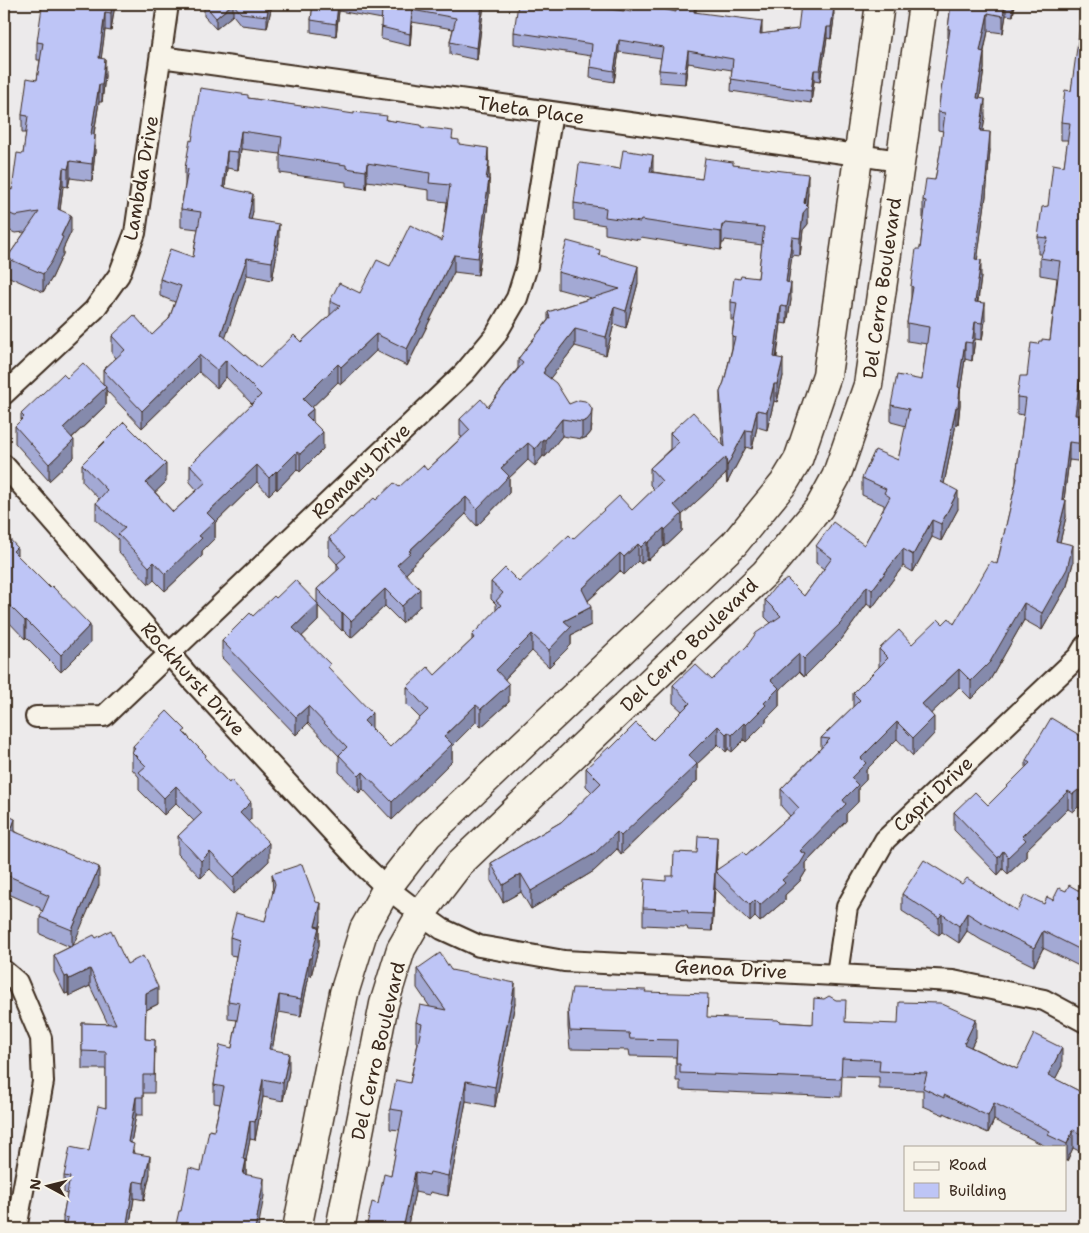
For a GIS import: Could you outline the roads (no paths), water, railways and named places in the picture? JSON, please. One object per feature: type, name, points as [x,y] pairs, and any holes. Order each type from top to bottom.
[{"type":"street","name":"Lambda Drive","points":[[4,394],[94,310],[119,275],[135,233],[168,4]]},
{"type":"street","points":[[298,1229],[344,993],[364,929],[387,888],[428,835],[734,544],[784,484],[798,460],[827,375],[880,4]]},
{"type":"street","name":"Del Cerro Boulevard","points":[[340,1229],[384,1004],[401,948],[421,914],[460,863],[765,573],[819,508],[836,477],[868,385],[923,4]]},
{"type":"street","name":"Theta Place","points":[[161,57],[900,161]]},
{"type":"street","name":"Romany Drive","points":[[36,718],[104,716],[464,373],[495,336],[516,298],[527,266],[552,113]]},
{"type":"street","name":"Rockhurst Drive","points":[[4,465],[170,655],[365,867],[387,888]]},
{"type":"street","name":"Capri Drive","points":[[837,974],[846,906],[885,840],[1083,654]]},
{"type":"street","name":"Genoa Drive","points":[[387,888],[442,929],[479,946],[564,962],[953,981],[1044,1000],[1085,1022]]},
{"type":"street","points":[[4,971],[18,982],[41,1038],[43,1082],[16,1229]]}]
